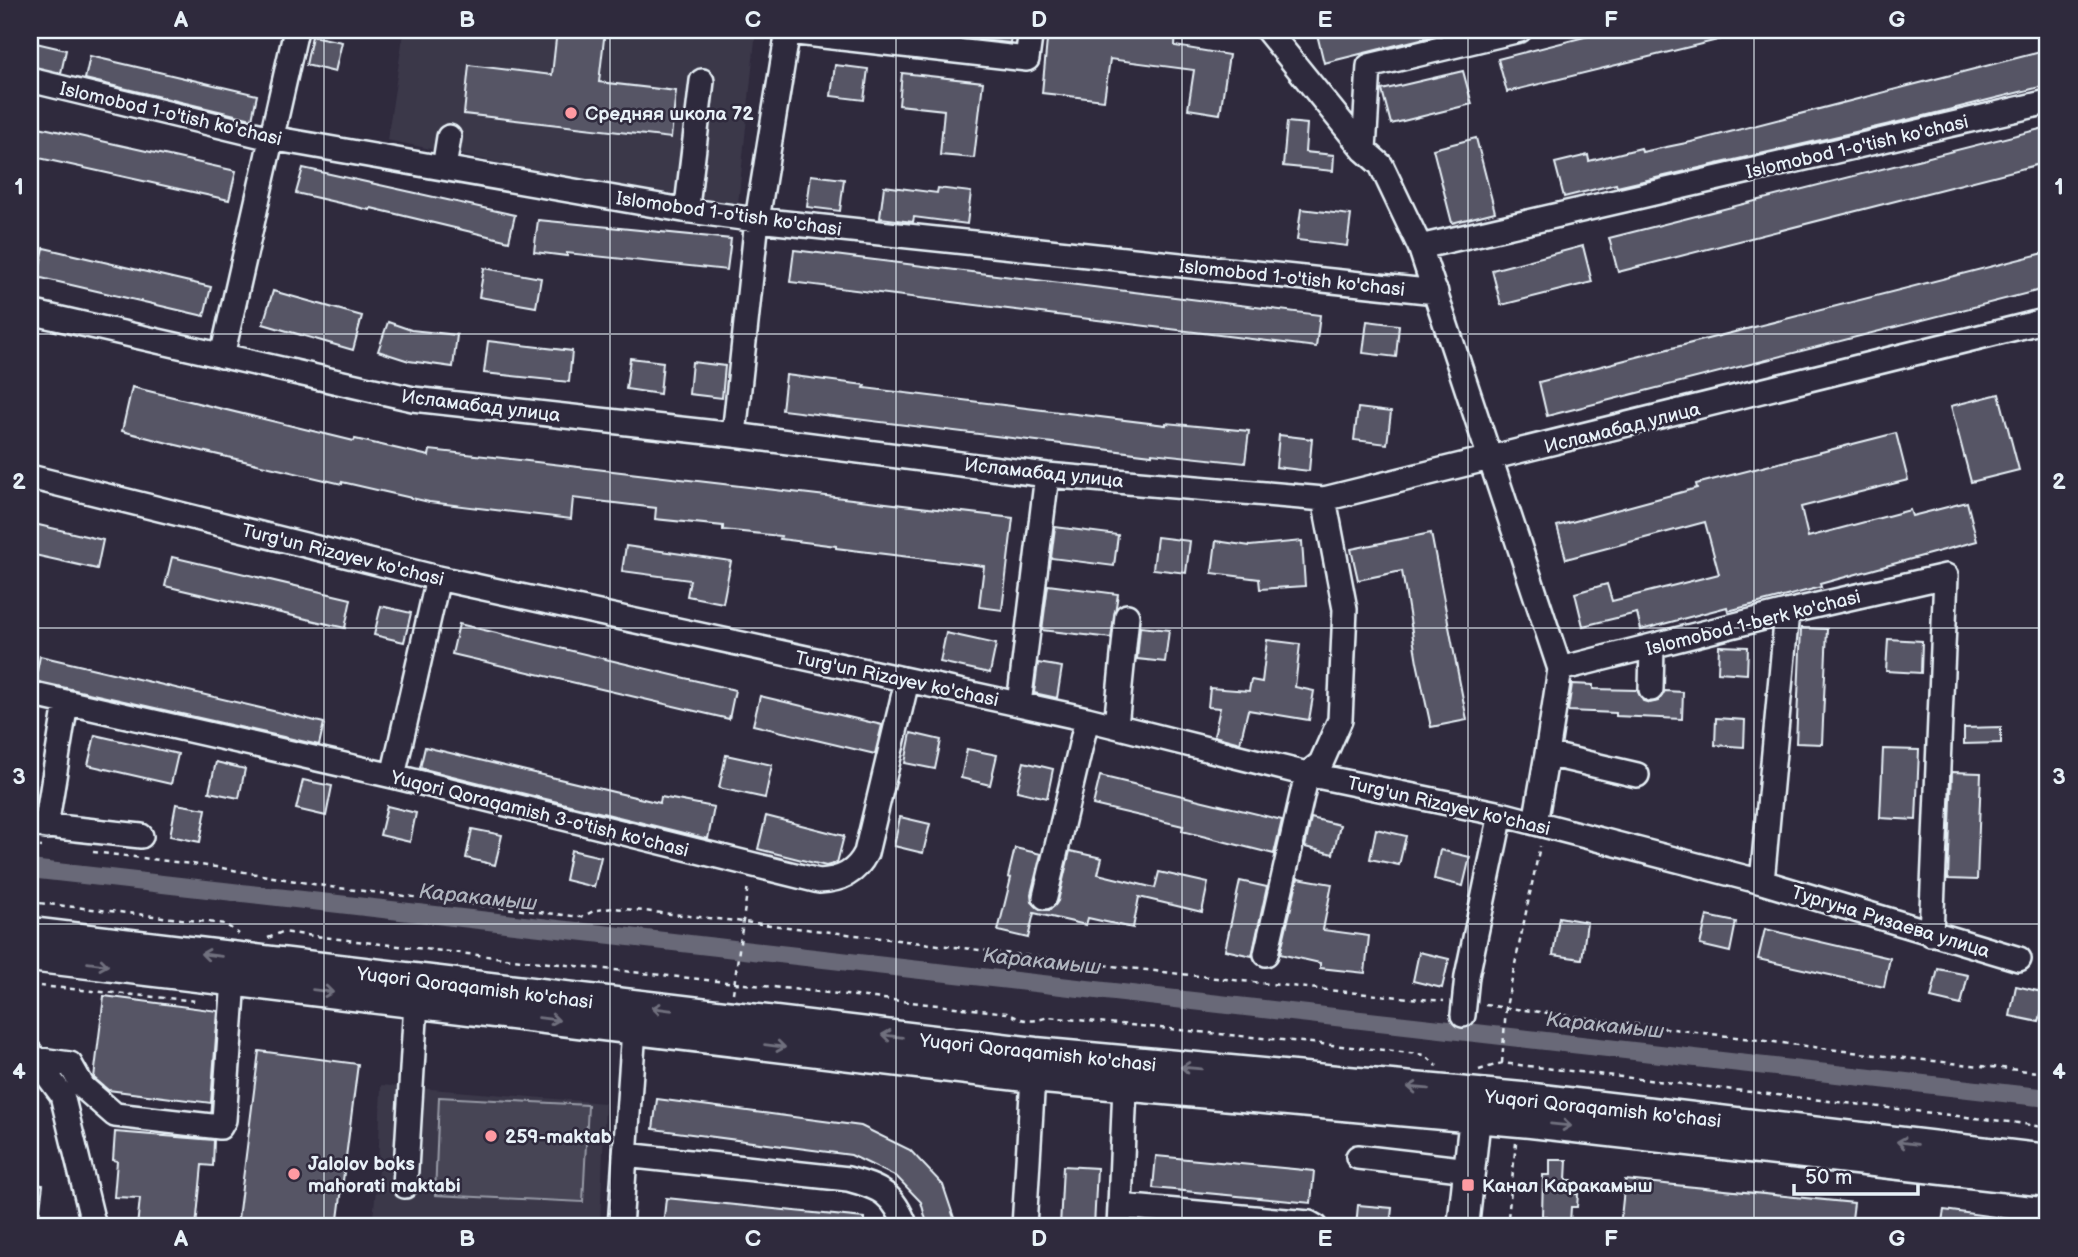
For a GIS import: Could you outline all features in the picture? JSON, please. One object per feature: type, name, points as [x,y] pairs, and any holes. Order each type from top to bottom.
[{"type":"main road","name":"Yuqori Qoraqamish ko'chasi","points":[[30,933],[416,991],[634,1029],[1125,1086],[1483,1100],[2048,1181]]},
{"type":"main road","name":"Yuqori Qoraqamish ko'chasi","points":[[30,956],[234,980],[416,991],[2048,1160]]},
{"type":"main road","points":[[1463,1227],[1469,1170],[1483,1100]]},
{"type":"main road","points":[[1480,1227],[1483,1100]]},
{"type":"street","points":[[222,356],[296,30]]},
{"type":"street","points":[[734,435],[757,220],[788,31],[1027,59],[1031,30]]},
{"type":"street","points":[[1267,30],[1364,150],[1381,165],[1420,247],[1436,292],[1560,669],[1539,824]]},
{"type":"street","points":[[1364,150],[1368,66],[1520,30]]},
{"type":"street","name":"Islomobod 1-o'tish ko'chasi","points":[[30,80],[271,138],[683,210],[1436,292]]},
{"type":"street","points":[[683,210],[688,198],[702,81]]},
{"type":"street","name":"Islomobod 1-o'tish ko'chasi","points":[[1420,247],[2048,102]]},
{"type":"street","points":[[444,168],[449,137]]},
{"type":"street","name":"Исламабад улица","points":[[30,312],[414,399],[734,435],[1048,475],[1324,499],[2048,320]]},
{"type":"street","points":[[1019,704],[1048,475]]},
{"type":"street","name":"Turg'un Rizayev ko'chasi","points":[[30,477],[438,578],[1087,719],[1307,774],[1501,814],[1762,882]]},
{"type":"street","points":[[1266,954],[1307,774],[1321,763],[1340,720],[1345,609],[1324,499]]},
{"type":"street","name":"Islomobod 1-berk ko'chasi","points":[[1560,669],[1787,612],[1946,576],[1931,934]]},
{"type":"street","points":[[393,776],[438,578]]},
{"type":"street","points":[[1762,882],[1787,612]]},
{"type":"street","points":[[1116,726],[1127,616]]},
{"type":"street","points":[[1651,689],[1652,646]]},
{"type":"street","name":"Yuqori Qoraqamish 3-o'tish ko'chasi","points":[[30,694],[393,776],[819,881],[842,878],[860,865],[866,853],[907,681]]},
{"type":"street","points":[[66,703],[42,833],[141,836]]},
{"type":"street","points":[[1045,897],[1087,719]]},
{"type":"street","points":[[1547,754],[1637,775]]},
{"type":"street","points":[[1464,1009],[1478,916],[1501,814]]},
{"type":"street","name":"Тургуна Ризаева улица","points":[[1762,882],[2019,959]]},
{"type":"street","points":[[32,1056],[70,1064],[83,1087],[115,1115],[220,1127],[224,1120],[234,980]]},
{"type":"street","points":[[405,1186],[416,991]]},
{"type":"street","points":[[620,1227],[634,1029]]},
{"type":"street","points":[[32,1056],[62,1096],[94,1227]]},
{"type":"street","points":[[1024,1227],[1033,1077]]},
{"type":"street","points":[[1125,1086],[1119,1216],[1310,1223],[1316,1227]]},
{"type":"street","points":[[625,1155],[848,1179],[871,1185],[890,1196],[901,1213],[905,1227]]},
{"type":"street","points":[[1358,1157],[1469,1170]]},
{"type":"path","points":[[1483,1100],[1502,1063],[1506,1007],[1539,824]]},
{"type":"path","points":[[30,846],[42,833]]},
{"type":"path","points":[[86,851],[216,867],[330,887],[581,917],[596,910],[614,908],[743,921],[1464,1009],[1506,1007],[1820,1048],[2048,1073]]},
{"type":"path","points":[[736,974],[751,865]]},
{"type":"path","points":[[30,902],[225,924],[242,936]]},
{"type":"path","points":[[266,939],[282,932],[463,955],[735,981],[1007,1013],[1022,1021],[1032,1022],[1048,1017],[1393,1051],[1424,1055],[1443,1071]]},
{"type":"path","points":[[1502,1063],[2048,1128]]},
{"type":"path","points":[[1507,1227],[1516,1143]]},
{"type":"shaded area","points":[[404,30],[756,30],[738,205],[569,177],[387,140]]},
{"type":"shaded area","name":"259-maktab","points":[[381,1085],[605,1103],[600,1227],[372,1227],[378,1170]]},
{"type":"shaded area","points":[[439,1097],[588,1105],[583,1202],[435,1195]]},
{"type":"building","points":[[557,30],[605,30],[599,82],[676,91],[671,138],[464,114],[469,65],[552,75]]},
{"type":"building","points":[[953,30],[1012,30],[1010,43],[953,37]]},
{"type":"building","points":[[1048,30],[1176,30],[1175,46],[1229,55],[1220,114],[1188,109],[1194,70],[1110,59],[1104,100],[1042,93]]},
{"type":"building","points":[[1316,30],[1440,30],[1441,34],[1324,63]]},
{"type":"building","points":[[1612,30],[1741,30],[1742,34],[1507,92],[1498,59]]},
{"type":"building","points":[[312,36],[342,42],[335,72],[306,65]]},
{"type":"building","points":[[36,43],[66,50],[61,73],[31,66]]},
{"type":"building","points":[[2048,50],[2048,85],[1920,117],[1564,197],[1555,163],[1588,155],[1589,161],[1641,148],[1642,152],[1691,142]]},
{"type":"building","points":[[90,56],[257,95],[252,119],[85,79]]},
{"type":"building","points":[[835,65],[868,69],[864,100],[831,96]]},
{"type":"building","points":[[1463,71],[1472,104],[1391,124],[1382,90]]},
{"type":"building","points":[[902,73],[983,82],[974,158],[940,155],[944,110],[899,105]]},
{"type":"building","points":[[1287,122],[1307,124],[1305,152],[1334,155],[1333,171],[1283,166]]},
{"type":"building","points":[[30,125],[236,171],[229,200],[30,156]]},
{"type":"building","points":[[2048,127],[2048,162],[1618,272],[1609,238]]},
{"type":"building","points":[[1476,138],[1495,212],[1452,223],[1433,149]]},
{"type":"building","points":[[303,168],[515,215],[509,241],[296,193]]},
{"type":"building","points":[[811,175],[844,179],[840,211],[807,207]]},
{"type":"building","points":[[884,186],[937,193],[938,188],[971,192],[967,224],[914,217],[913,222],[880,218]]},
{"type":"building","points":[[1301,209],[1351,215],[1347,246],[1297,240]]},
{"type":"building","points":[[538,220],[731,239],[727,270],[534,252]]},
{"type":"building","points":[[1583,246],[1592,282],[1501,305],[1492,270]]},
{"type":"building","points":[[44,248],[211,287],[204,316],[37,277]]},
{"type":"building","points":[[794,250],[1320,315],[1316,347],[790,282]]},
{"type":"building","points":[[2048,252],[2048,288],[1547,416],[1539,382]]},
{"type":"building","points":[[484,268],[541,278],[536,307],[479,297]]},
{"type":"building","points":[[273,291],[362,316],[353,350],[263,324]]},
{"type":"building","points":[[1367,321],[1399,325],[1396,357],[1363,353]]},
{"type":"building","points":[[388,322],[411,330],[457,335],[453,367],[409,361],[378,351]]},
{"type":"building","points":[[488,341],[572,351],[569,382],[484,373]]},
{"type":"building","points":[[630,358],[663,362],[660,394],[626,389]]},
{"type":"building","points":[[692,362],[725,366],[722,398],[689,394]]},
{"type":"building","points":[[786,375],[865,385],[864,388],[1166,425],[1249,431],[1245,463],[1152,455],[782,410]]},
{"type":"building","points":[[132,387],[354,441],[355,439],[429,456],[430,450],[1013,518],[1002,610],[979,607],[984,566],[836,548],[780,539],[781,536],[723,530],[723,526],[655,519],[656,508],[573,498],[571,519],[429,502],[172,444],[122,431]]},
{"type":"building","points":[[1999,394],[2019,470],[1971,482],[1951,406]]},
{"type":"building","points":[[1358,408],[1391,412],[1387,444],[1354,440]]},
{"type":"building","points":[[1896,433],[1908,480],[1801,507],[1808,537],[1910,510],[1912,516],[1967,502],[1977,541],[1820,584],[1821,587],[1728,611],[1727,607],[1641,630],[1637,613],[1583,626],[1575,593],[1607,584],[1612,601],[1719,574],[1705,522],[1566,559],[1557,526],[1697,488],[1696,484]]},
{"type":"building","points":[[1279,435],[1312,439],[1309,471],[1276,467]]},
{"type":"building","points":[[30,523],[103,540],[97,569],[30,554]]},
{"type":"building","points":[[1055,527],[1118,535],[1114,566],[1051,558]]},
{"type":"building","points":[[1431,533],[1467,720],[1431,727],[1402,571],[1358,580],[1351,549]]},
{"type":"building","points":[[1157,537],[1190,541],[1186,573],[1153,569]]},
{"type":"building","points":[[1216,541],[1250,546],[1302,541],[1305,586],[1260,589],[1259,579],[1212,573]]},
{"type":"building","points":[[626,546],[731,561],[723,603],[687,596],[690,580],[622,571]]},
{"type":"building","points":[[172,557],[351,599],[345,628],[165,586]]},
{"type":"building","points":[[1048,585],[1118,594],[1111,638],[1042,630]]},
{"type":"building","points":[[381,606],[411,613],[404,642],[374,635]]},
{"type":"building","points":[[459,624],[735,690],[729,719],[452,654]]},
{"type":"building","points":[[1140,627],[1169,630],[1165,662],[1137,659]]},
{"type":"building","points":[[1801,628],[1827,629],[1822,744],[1796,743]]},
{"type":"building","points":[[946,633],[996,644],[990,673],[940,662]]},
{"type":"building","points":[[1888,639],[1922,641],[1921,673],[1886,671]]},
{"type":"building","points":[[1267,640],[1300,644],[1295,687],[1314,691],[1309,720],[1248,710],[1240,743],[1214,736],[1220,708],[1208,707],[1210,688],[1249,691],[1251,680],[1262,682]]},
{"type":"building","points":[[1719,646],[1748,647],[1747,674],[1718,672]]},
{"type":"building","points":[[40,656],[324,723],[319,745],[35,681]]},
{"type":"building","points":[[1038,663],[1062,667],[1057,698],[1034,693]]},
{"type":"building","points":[[1572,684],[1593,685],[1593,689],[1637,690],[1643,701],[1650,703],[1658,701],[1665,691],[1683,692],[1682,719],[1568,711]]},
{"type":"building","points":[[760,696],[882,725],[875,754],[753,725]]},
{"type":"building","points":[[1716,718],[1745,720],[1744,747],[1715,745]]},
{"type":"building","points":[[2001,727],[2001,743],[1964,744],[1964,728]]},
{"type":"building","points":[[911,733],[941,740],[935,769],[905,763]]},
{"type":"building","points":[[95,735],[178,754],[171,784],[88,765]]},
{"type":"building","points":[[425,747],[660,803],[661,797],[714,807],[708,839],[420,768]]},
{"type":"building","points":[[967,749],[997,755],[990,785],[961,778]]},
{"type":"building","points":[[1883,749],[1919,750],[1916,820],[1880,818]]},
{"type":"building","points":[[726,755],[772,765],[765,798],[719,788]]},
{"type":"building","points":[[216,762],[245,769],[239,798],[209,792]]},
{"type":"building","points":[[1024,762],[1053,769],[1047,798],[1017,791]]},
{"type":"building","points":[[1952,772],[1981,773],[1977,880],[1948,879]]},
{"type":"building","points":[[1100,776],[1282,820],[1274,854],[1182,831],[1183,826],[1093,805]]},
{"type":"building","points":[[303,780],[332,786],[326,816],[296,809]]},
{"type":"building","points":[[176,804],[206,809],[200,842],[170,836]]},
{"type":"building","points":[[387,806],[416,813],[410,842],[380,835]]},
{"type":"building","points":[[766,816],[844,836],[837,863],[826,866],[758,849]]},
{"type":"building","points":[[900,817],[930,824],[923,853],[894,846]]},
{"type":"building","points":[[1311,818],[1340,825],[1333,854],[1305,847]]},
{"type":"building","points":[[472,829],[502,835],[495,865],[466,858]]},
{"type":"building","points":[[1376,829],[1406,836],[1399,865],[1370,859]]},
{"type":"building","points":[[1015,848],[1041,854],[1031,894],[1032,902],[1041,910],[1050,910],[1058,901],[1070,851],[1102,858],[1098,874],[1155,888],[1159,872],[1208,883],[1202,912],[1139,897],[1133,928],[1088,918],[1086,925],[1034,913],[1028,938],[998,931],[1011,878],[1008,877]]},
{"type":"building","points":[[571,850],[601,857],[594,887],[565,880]]},
{"type":"building","points":[[1440,850],[1470,857],[1463,886],[1434,879]]},
{"type":"building","points":[[1298,878],[1332,884],[1323,930],[1369,936],[1365,973],[1320,968],[1320,963],[1280,954]]},
{"type":"building","points":[[1240,881],[1267,887],[1252,956],[1225,950]]},
{"type":"building","points":[[1707,916],[1736,922],[1730,952],[1700,945]]},
{"type":"building","points":[[1559,917],[1587,922],[1582,959],[1553,955]]},
{"type":"building","points":[[1765,929],[1890,958],[1884,987],[1758,959]]},
{"type":"building","points":[[1419,952],[1449,959],[1442,988],[1413,981]]},
{"type":"building","points":[[1938,969],[1968,975],[1961,1005],[1931,998]]},
{"type":"building","points":[[2016,986],[2046,993],[2039,1022],[2010,1016]]},
{"type":"building","points":[[104,996],[218,1011],[211,1103],[108,1090],[94,1078]]},
{"type":"building","points":[[259,1051],[358,1064],[337,1227],[237,1227]]},
{"type":"building","points":[[657,1099],[861,1126],[910,1150],[943,1185],[957,1227],[928,1227],[921,1202],[897,1177],[851,1155],[653,1129]]},
{"type":"building","points":[[115,1132],[214,1140],[213,1166],[202,1165],[196,1227],[137,1227],[140,1198],[114,1197],[117,1161],[113,1160]]},
{"type":"building","points":[[1156,1156],[1314,1171],[1311,1203],[1153,1188]]},
{"type":"building","points":[[1550,1160],[1567,1160],[1566,1180],[1572,1180],[1572,1194],[1578,1194],[1577,1207],[1571,1207],[1570,1223],[1563,1222],[1562,1227],[1547,1227],[1547,1216],[1542,1216],[1543,1175],[1550,1175]]},
{"type":"building","points":[[1063,1166],[1097,1168],[1094,1227],[1060,1227]]},
{"type":"building","points":[[1625,1180],[1854,1203],[1851,1227],[1620,1227]]},
{"type":"building","points":[[30,1183],[43,1185],[38,1224],[30,1223]]},
{"type":"building","points":[[666,1198],[864,1218],[864,1227],[663,1227]]},
{"type":"building","points":[[1358,1205],[1392,1208],[1390,1227],[1356,1227]]},
{"type":"building","points":[[1944,1210],[2010,1219],[2009,1227],[1941,1227]]},
{"type":"waterway","name":"Каракамыш","points":[[30,869],[2048,1098]]},
{"type":"place","name":"Средняя школа 72","points":[[571,113]]},
{"type":"place","name":"259-maktab","points":[[491,1136]]},
{"type":"place","name":"Jalolov boks mahorati maktabi","points":[[294,1174]]},
{"type":"place","name":"Канал Каракамыш","points":[[1468,1185]]}]
